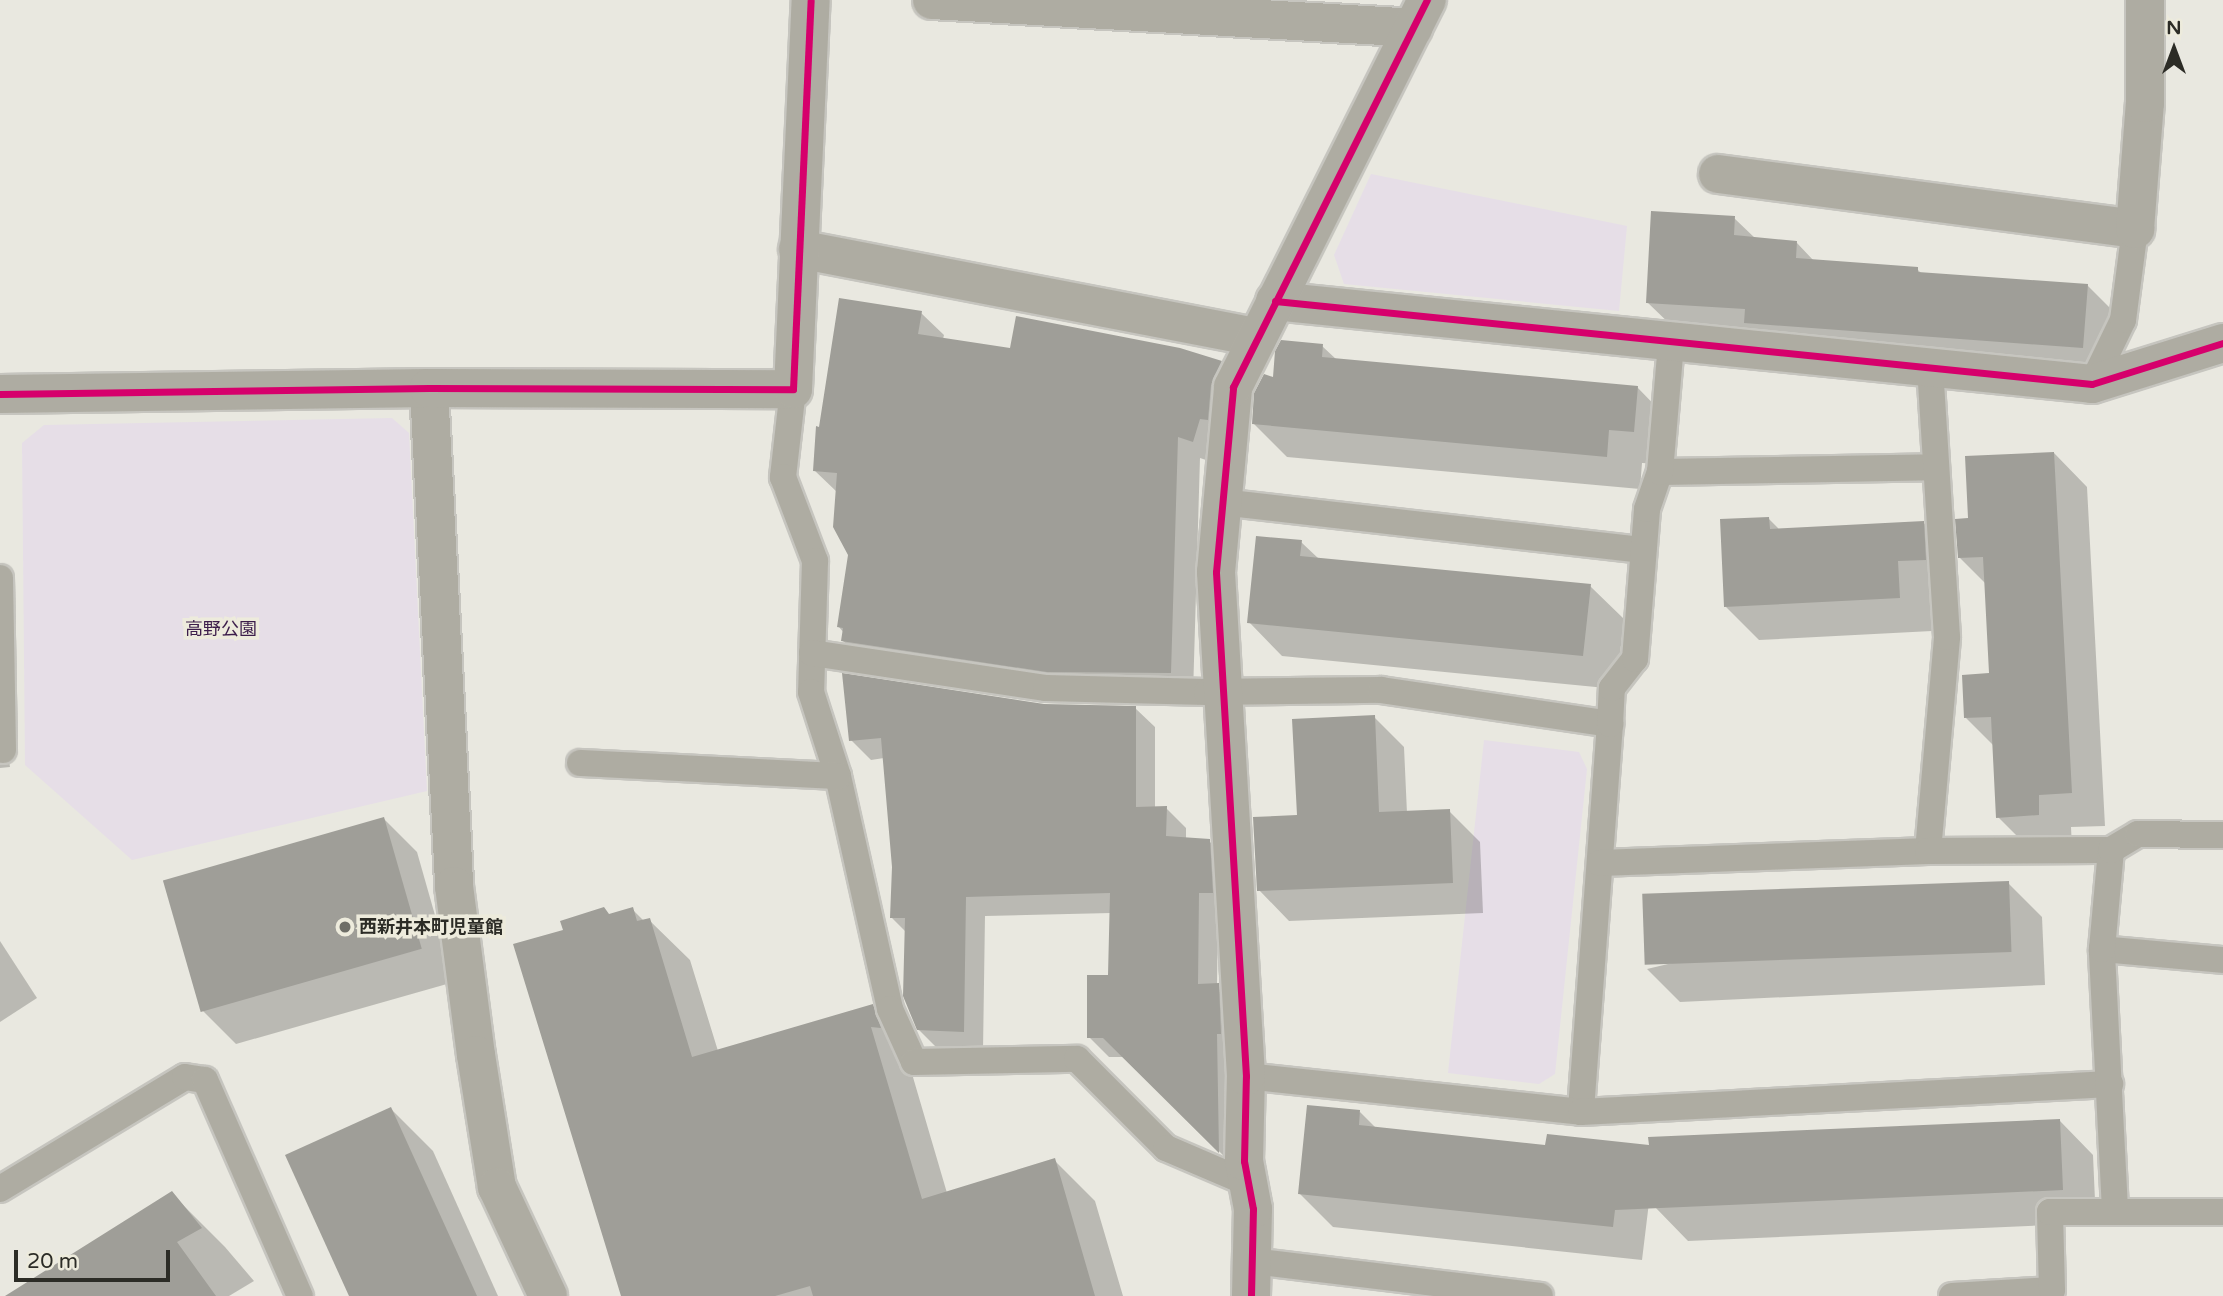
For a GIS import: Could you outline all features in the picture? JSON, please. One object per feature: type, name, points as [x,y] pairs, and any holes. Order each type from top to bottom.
[{"type":"street","points":[[0,394],[429,388],[793,389],[811,0]]},
{"type":"street","points":[[932,0],[1420,14],[1233,387],[1216,572],[1226,692],[1246,1076],[1244,1161],[1253,1209],[1251,1278]]},
{"type":"street","points":[[1718,174],[2135,229],[2145,103],[2145,0]]},
{"type":"street","points":[[798,249],[1256,337]]},
{"type":"street","points":[[1275,301],[2092,384],[2223,342]]},
{"type":"street","points":[[429,388],[454,886],[474,1042],[497,1187],[548,1296]]},
{"type":"lane","points":[[2092,384],[2123,320],[2135,229]]},
{"type":"lane","points":[[1581,1112],[1612,688],[1635,659],[1647,509],[1660,472],[1671,343]]},
{"type":"lane","points":[[1928,851],[1947,637],[1930,368]]},
{"type":"lane","points":[[793,389],[783,477],[815,561],[811,692],[838,776],[890,1009],[914,1062],[1077,1059],[1166,1148],[1250,1184]]},
{"type":"lane","points":[[1660,472],[1936,467]]},
{"type":"lane","points":[[1221,502],[1643,550]]},
{"type":"lane","points":[[0,578],[3,750]]},
{"type":"lane","points":[[812,653],[1046,688],[1226,692],[1381,690],[1610,724]]},
{"type":"lane","points":[[580,762],[838,776]]},
{"type":"lane","points":[[1600,863],[1928,851],[2111,850],[2138,834],[2223,835]]},
{"type":"lane","points":[[2111,850],[2102,949],[2115,1210]]},
{"type":"lane","points":[[2102,949],[2223,960]]},
{"type":"lane","points":[[1246,1076],[1581,1112],[2110,1084]]},
{"type":"lane","points":[[0,1189],[185,1077],[205,1080],[300,1296]]},
{"type":"lane","points":[[1952,1296],[2052,1290],[2050,1212],[2223,1212]]},
{"type":"lane","points":[[1251,1278],[1540,1296]]},
{"type":"green space","points":[[1371,174],[1627,226],[1619,311],[1344,284],[1334,255]]},
{"type":"green space","name":"高野公園","points":[[392,418],[409,433],[427,791],[132,860],[25,765],[22,443],[44,425]]},
{"type":"green space","points":[[1484,740],[1579,752],[1587,769],[1555,1074],[1539,1084],[1448,1073]]},
{"type":"building","points":[[1651,211],[1735,216],[1734,235],[1797,241],[1796,258],[1918,267],[1918,272],[2088,284],[2083,348],[1744,323],[1745,309],[1646,303]]},
{"type":"building","points":[[839,298],[922,311],[918,334],[1010,348],[1016,316],[1180,348],[1222,361],[1211,385],[1208,420],[1200,419],[1193,442],[1178,437],[1171,673],[1047,672],[841,641],[843,628],[837,627],[848,555],[833,527],[837,473],[813,471],[816,426],[819,427]]},
{"type":"building","points":[[1281,340],[1323,344],[1322,357],[1638,386],[1634,432],[1609,430],[1607,457],[1252,424],[1254,393],[1264,374],[1273,377],[1275,351]]},
{"type":"building","points":[[2054,452],[2072,793],[2039,795],[2039,815],[1996,818],[1991,717],[1964,718],[1962,675],[1989,673],[1983,557],[1958,558],[1955,519],[1968,518],[1965,456]]},
{"type":"building","points":[[1769,517],[1770,529],[1924,521],[1926,560],[1898,561],[1900,598],[1724,607],[1720,519]]},
{"type":"building","points":[[1256,536],[1302,540],[1300,556],[1591,584],[1583,656],[1247,623]]},
{"type":"building","points":[[842,673],[1044,704],[1136,706],[1136,807],[1167,806],[1166,836],[1210,839],[1213,893],[1199,893],[1198,984],[1219,983],[1219,1153],[1103,1038],[1087,1038],[1087,975],[1108,975],[1110,893],[966,897],[964,1032],[917,1030],[903,996],[905,918],[890,918],[892,867],[881,738],[849,741]]},
{"type":"building","points":[[1375,715],[1379,812],[1450,809],[1453,883],[1257,891],[1253,817],[1297,815],[1292,719]]},
{"type":"building","points":[[384,817],[422,949],[201,1012],[163,880]]},
{"type":"building","points":[[2009,881],[2011,952],[1645,965],[1642,894]]},
{"type":"building","points":[[604,907],[609,914],[633,907],[637,921],[650,918],[692,1057],[873,1004],[881,1028],[871,1027],[922,1199],[1055,1158],[1095,1296],[813,1296],[810,1286],[775,1296],[621,1296],[513,944],[563,930],[560,921]]},
{"type":"building","points":[[1307,1105],[1360,1110],[1359,1125],[1545,1145],[1547,1134],[1649,1145],[1648,1137],[2060,1119],[2063,1190],[1615,1210],[1613,1227],[1298,1194]]},
{"type":"building","points":[[391,1107],[477,1296],[349,1296],[285,1155]]},
{"type":"building","points":[[172,1191],[202,1228],[177,1242],[216,1296],[5,1296]]},
{"type":"cycle path","points":[[0,394],[429,388],[793,389],[811,0]]},
{"type":"cycle path","points":[[1251,1296],[1253,1209],[1244,1161],[1246,1076],[1216,572],[1233,387],[1427,0]]},
{"type":"cycle path","points":[[1275,301],[2092,384],[2223,343]]},
{"type":"place","name":"西新井本町児童館","points":[[345,927]]}]
